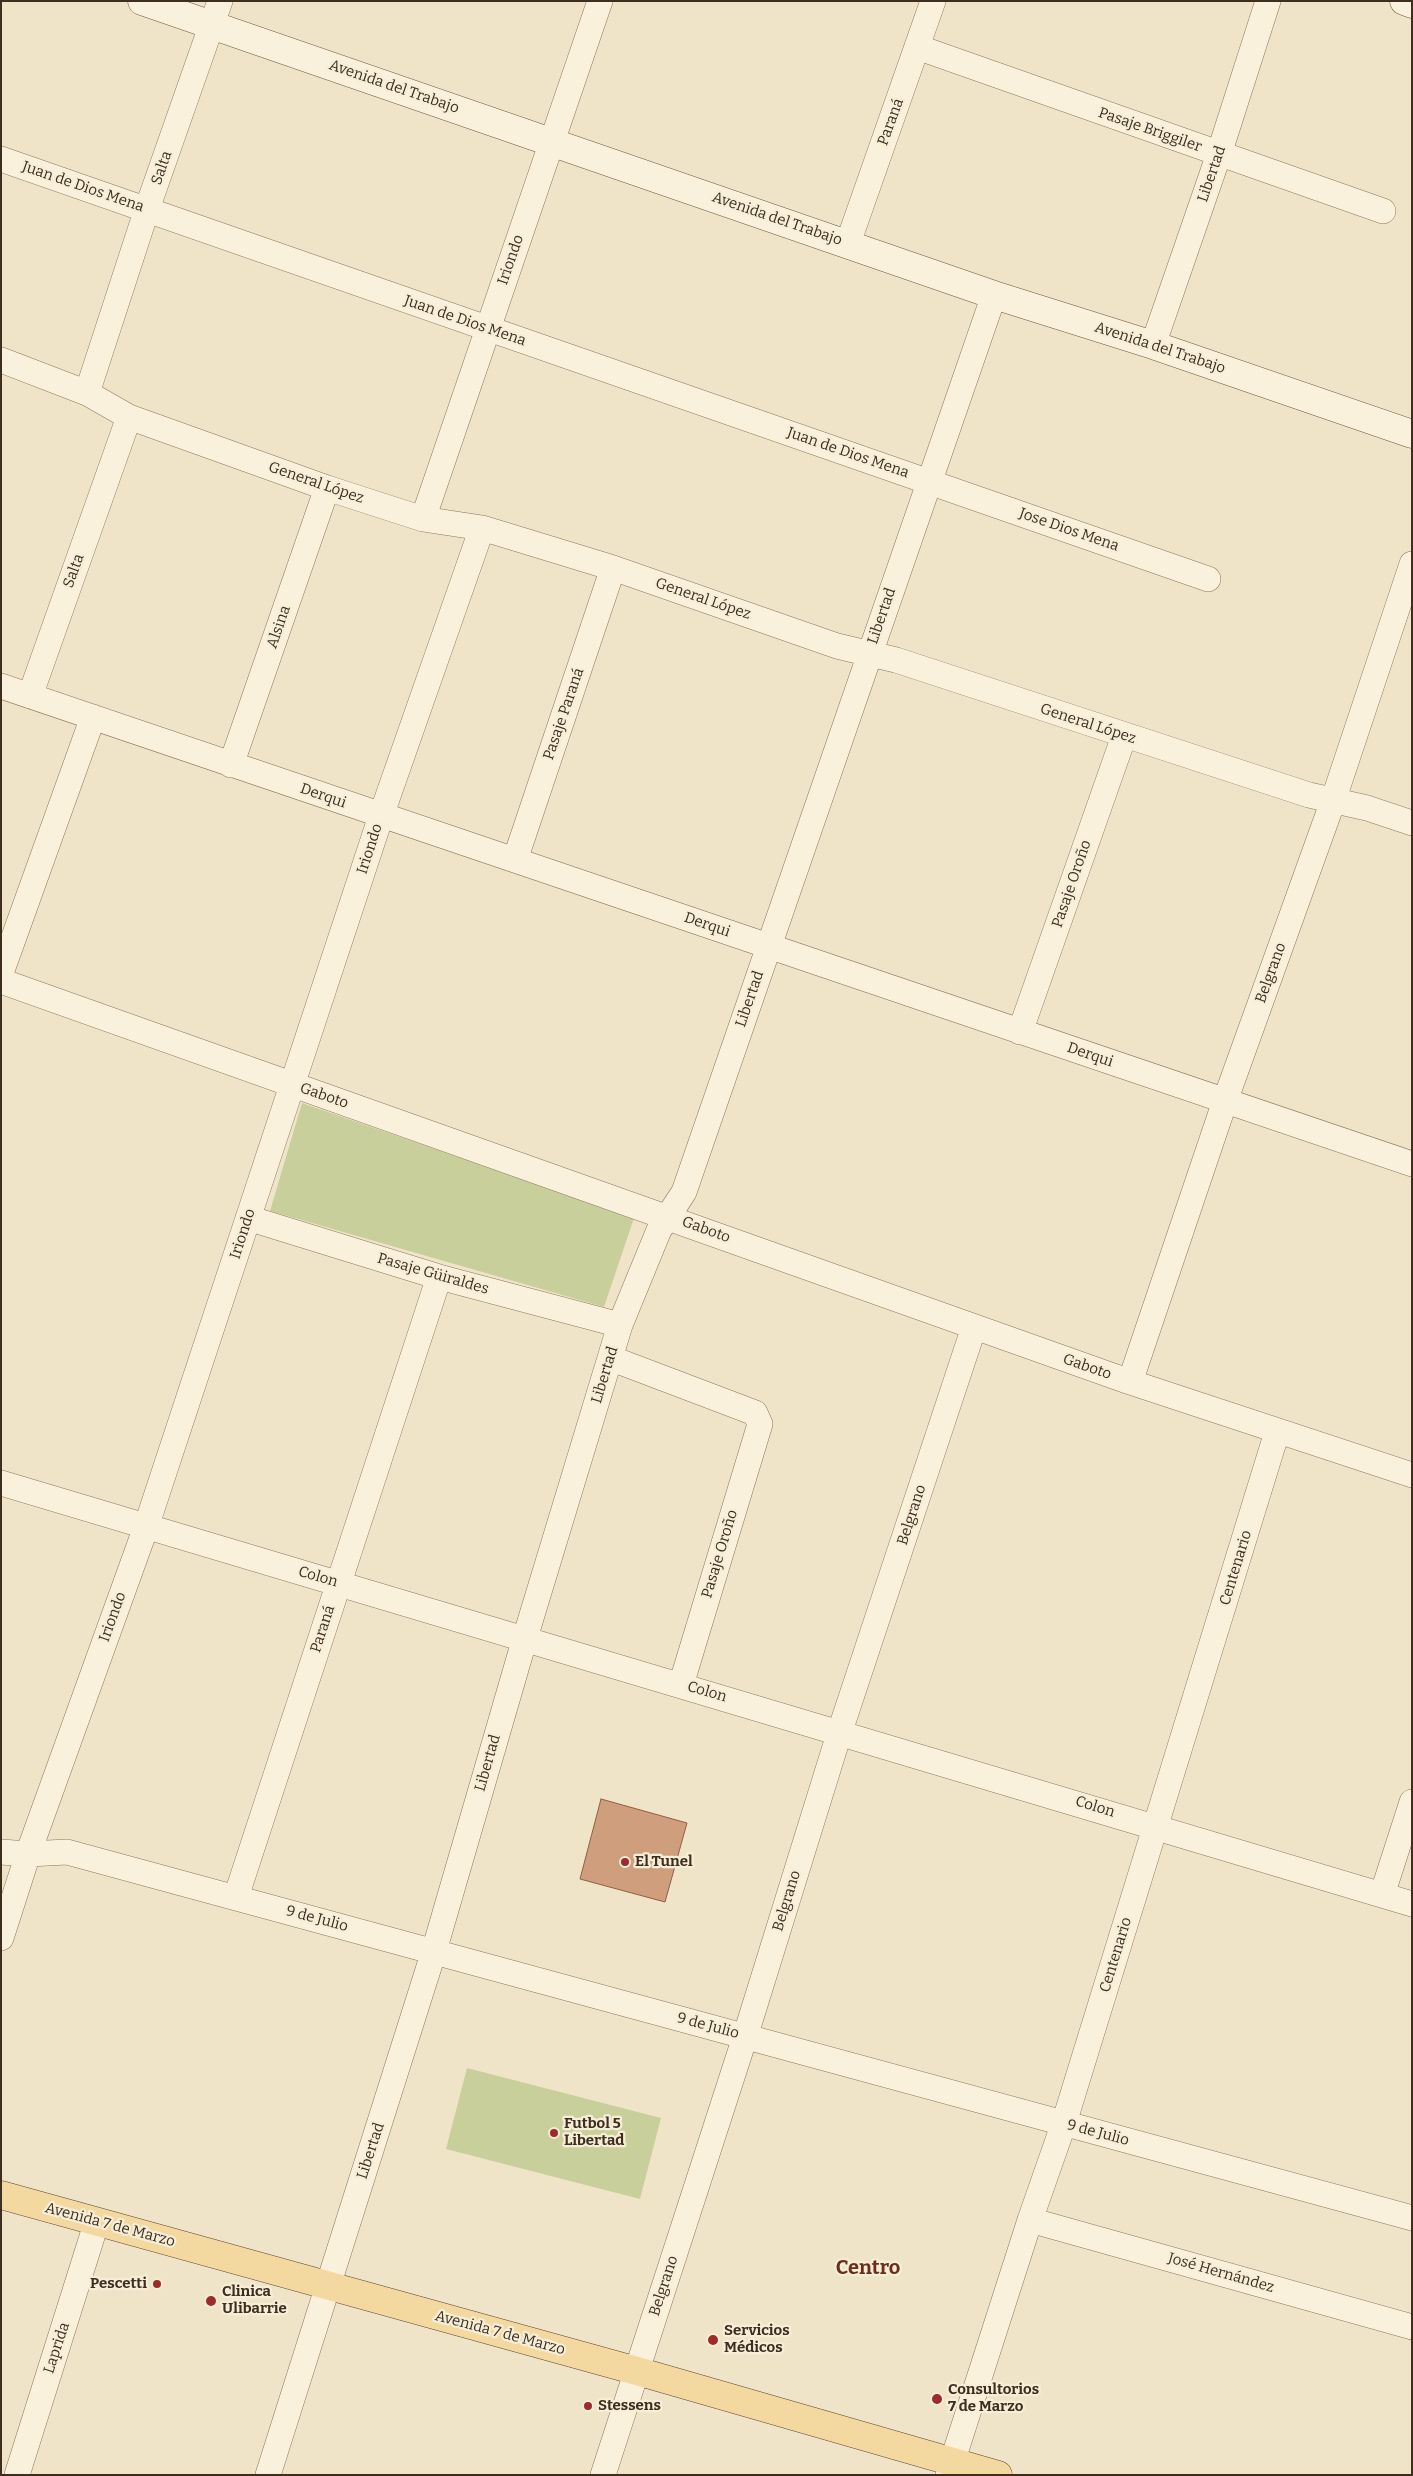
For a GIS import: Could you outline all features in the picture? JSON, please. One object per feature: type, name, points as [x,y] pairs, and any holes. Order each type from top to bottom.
[{"type":"main road","name":"Avenida 7 de Marzo","points":[[1,2195],[636,2371],[950,2469],[998,2475]]},
{"type":"street","name":"Avenida del Trabajo","points":[[142,1],[216,13],[552,142],[994,295],[1154,345],[1412,434]]},
{"type":"street","name":"Iriondo","points":[[423,519],[486,328],[600,1]]},
{"type":"street","name":"Paraná","points":[[848,243],[933,1]]},
{"type":"street","name":"Libertad","points":[[1154,345],[1219,154],[1268,1]]},
{"type":"street","points":[[1404,1],[1412,4]]},
{"type":"street","name":"Salta","points":[[87,393],[147,209],[216,13]]},
{"type":"street","name":"Pasaje Briggiler","points":[[918,48],[1383,211]]},
{"type":"street","name":"Juan de Dios Mena","points":[[1,159],[929,481]]},
{"type":"street","name":"Libertad","points":[[268,2475],[434,1951],[525,1638],[620,1325],[659,1230],[684,1192],[994,295]]},
{"type":"street","name":"General López","points":[[1,360],[87,393],[130,417],[327,488],[423,519],[482,528],[613,568],[837,646],[896,660],[1309,795],[1367,808],[1412,823]]},
{"type":"street","name":"Salta","points":[[30,696],[130,417]]},
{"type":"street","name":"Jose Dios Mena","points":[[929,481],[1208,579]]},
{"type":"street","name":"Alsina","points":[[232,766],[327,488]]},
{"type":"street","name":"Iriondo","points":[[1,1938],[28,1854],[146,1527],[381,816],[482,528]]},
{"type":"street","name":"Belgrano","points":[[1130,1382],[1224,1101],[1333,801],[1412,564]]},
{"type":"street","name":"Pasaje Paraná","points":[[515,860],[613,568]]},
{"type":"street","name":"Derqui","points":[[1,686],[232,766],[1412,1164]]},
{"type":"street","points":[[1,973],[93,717]]},
{"type":"street","name":"Pasaje Oroño","points":[[1020,1032],[1124,736]]},
{"type":"street","name":"Gaboto","points":[[1,980],[1130,1382],[1412,1475]]},
{"type":"street","name":"Pasaje Güiraldes","points":[[248,1218],[439,1277],[620,1325]]},
{"type":"street","name":"Paraná","points":[[236,1897],[439,1277]]},
{"type":"street","name":"Belgrano","points":[[603,2475],[745,2037],[840,1731],[974,1327]]},
{"type":"street","name":"Pasaje Oroño","points":[[610,1358],[755,1413],[760,1424],[681,1685]]},
{"type":"street","name":"Centenario","points":[[950,2469],[1030,2220],[1064,2123],[1277,1432]]},
{"type":"street","name":"Colon","points":[[1,1483],[840,1731],[1412,1904]]},
{"type":"street","points":[[1382,1894],[1412,1802]]},
{"type":"street","name":"9 de Julio","points":[[1,1852],[28,1854],[67,1852],[1412,2218]]},
{"type":"street","name":"José Hernández","points":[[1030,2220],[1412,2327]]},
{"type":"street","name":"Laprida","points":[[17,2475],[97,2221]]},
{"type":"green space","points":[[302,1103],[634,1218],[604,1307],[270,1211]]},
{"type":"green space","name":"Futbol 5 Libertad","points":[[467,2068],[661,2118],[640,2199],[446,2149]]},
{"type":"building","points":[[601,1799],[687,1823],[665,1902],[580,1879]]},
{"type":"place","name":"El Tunel","points":[[625,1862]]},
{"type":"place","name":"Futbol 5 Libertad","points":[[554,2133]]},
{"type":"place","name":"Pescetti","points":[[157,2284]]},
{"type":"place","name":"Clinica Ulibarrie","points":[[211,2301]]},
{"type":"place","name":"Servicios Médicos","points":[[713,2340]]},
{"type":"place","name":"Consultorios 7 de Marzo","points":[[937,2399]]},
{"type":"place","name":"Stessens","points":[[588,2406]]},
{"type":"district","name":"Centro","points":[[868,2268]]}]
